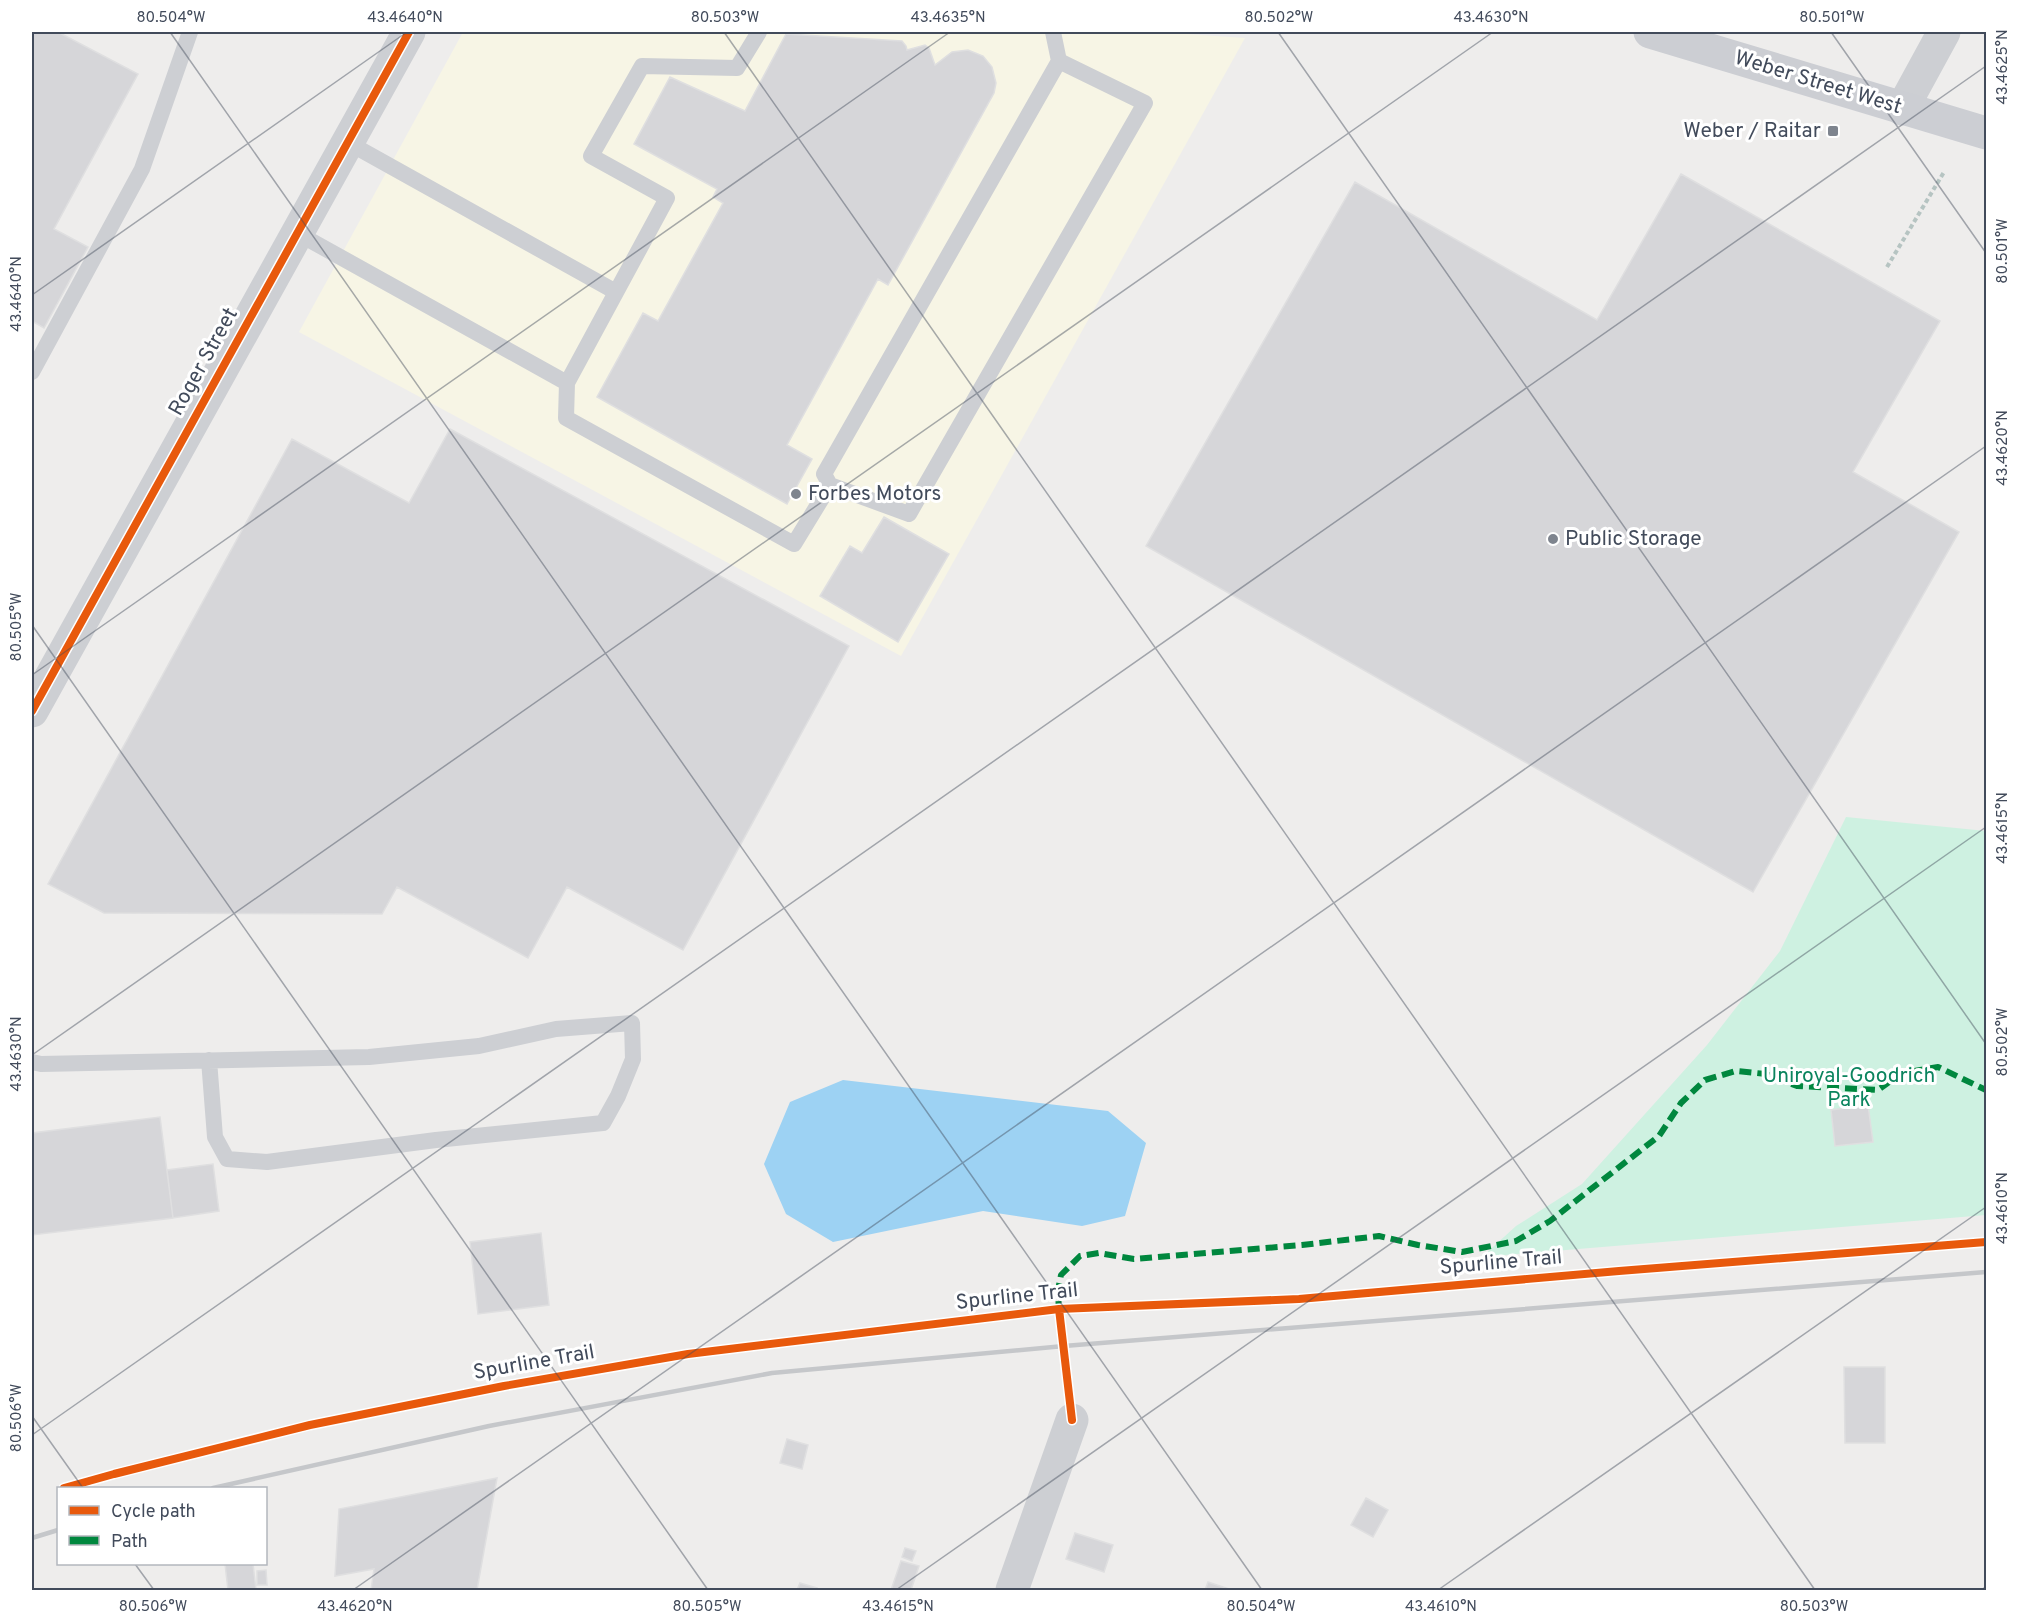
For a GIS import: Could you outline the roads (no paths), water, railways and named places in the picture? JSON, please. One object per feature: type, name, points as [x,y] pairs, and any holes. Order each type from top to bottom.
[{"type":"main road","name":"Weber Street West","points":[[1650,32],[1689,37],[1902,109],[1986,133]]},
{"type":"street","name":"Roger Street","points":[[32,711],[409,32]]},
{"type":"street","points":[[1902,109],[1944,32]]},
{"type":"street","points":[[1012,1590],[1072,1420]]},
{"type":"lane","points":[[32,372],[142,169],[190,32]]},
{"type":"lane","points":[[759,32],[736,68],[642,66],[591,156],[667,198],[567,383],[566,418],[794,544],[830,485]]},
{"type":"lane","points":[[1053,32],[1059,61],[824,474],[830,485],[909,514],[1145,103],[1059,61]]},
{"type":"lane","points":[[347,142],[616,292]]},
{"type":"lane","points":[[297,233],[567,383]]},
{"type":"lane","points":[[32,1062],[41,1064],[209,1060],[369,1057],[479,1046],[556,1029],[632,1023],[633,1059],[618,1096],[603,1123],[436,1140],[267,1162],[227,1159],[215,1137],[209,1060]]},
{"type":"water","points":[[843,1080],[1108,1111],[1146,1143],[1125,1216],[1082,1226],[983,1211],[833,1242],[786,1214],[764,1164],[790,1102]]},
{"type":"railway","points":[[217,1487],[489,1426],[772,1373],[1064,1346],[1986,1272]]},
{"type":"railway","points":[[32,1538],[57,1530]]},
{"type":"place","name":"Weber / Raitar","points":[[1833,131]]},
{"type":"place","name":"Forbes Motors","points":[[796,494]]},
{"type":"place","name":"Public Storage","points":[[1553,539]]},
{"type":"park label","name":"Uniroyal-Goodrich Park","points":[[1849,1088]]}]
